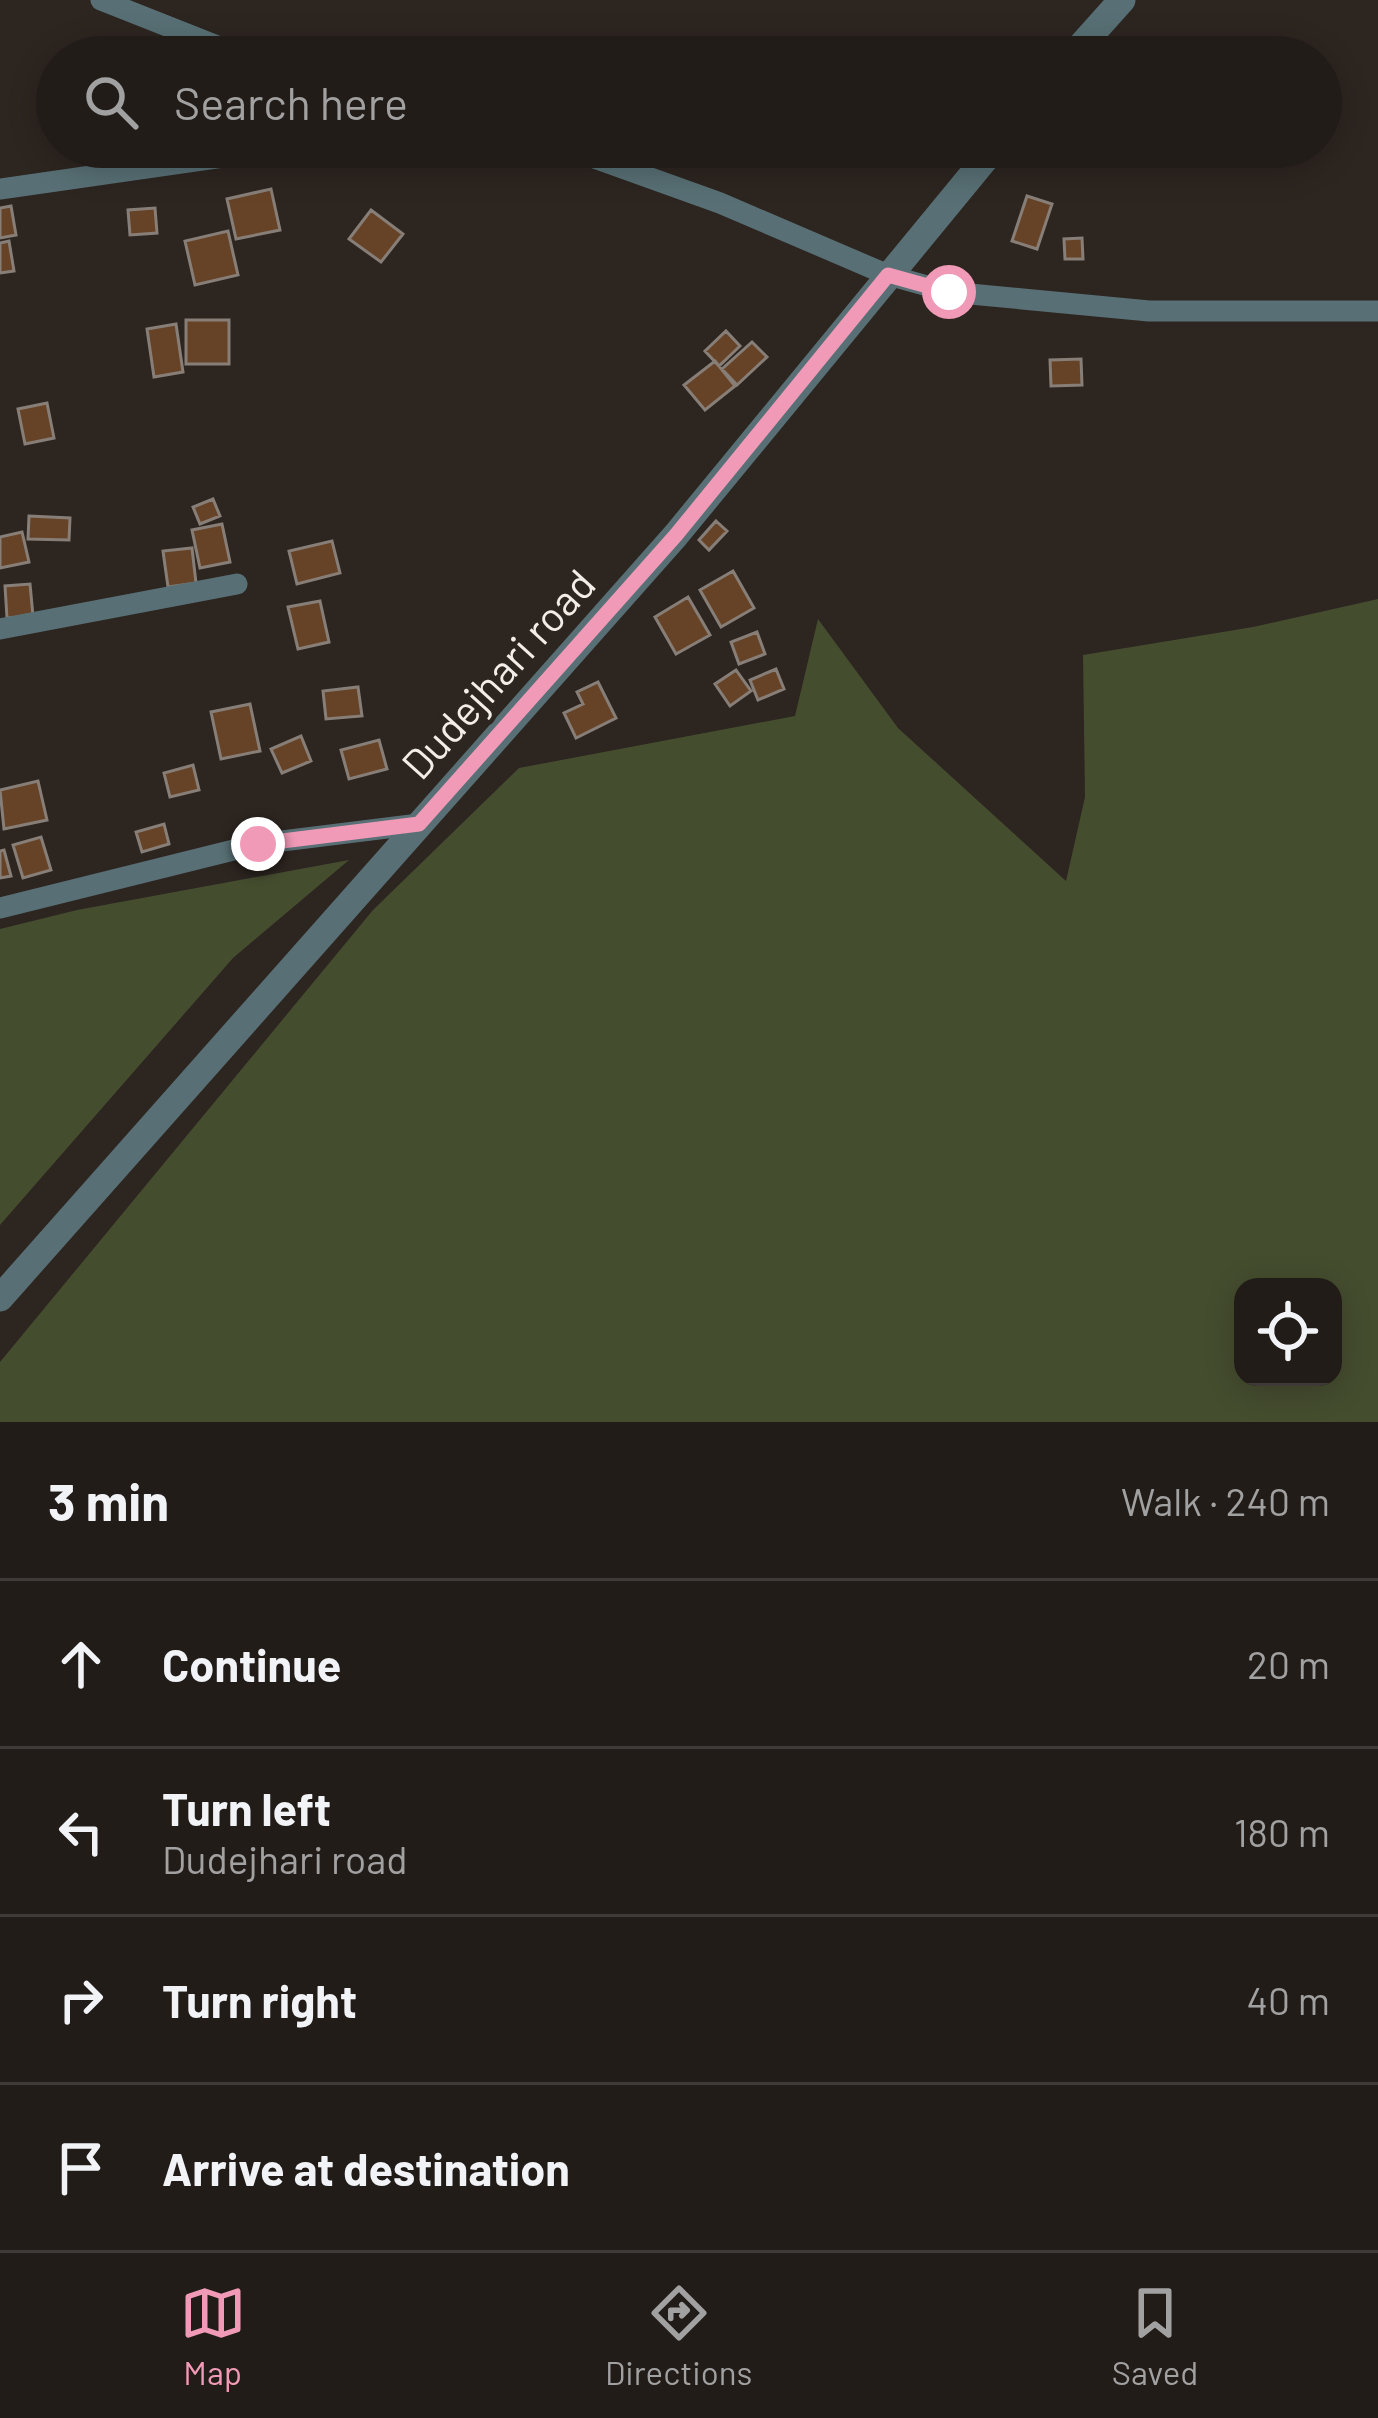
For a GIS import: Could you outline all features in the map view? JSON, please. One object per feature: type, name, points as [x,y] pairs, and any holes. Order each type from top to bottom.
[{"type":"street","points":[[100,0],[189,36]]},
{"type":"street","points":[[1090,36],[1122,0]]},
{"type":"street","points":[[0,189],[142,168]]},
{"type":"street","points":[[623,168],[720,203],[888,275],[949,292],[1149,311],[1378,311]]},
{"type":"street","name":"Dudejhari road","points":[[0,1298],[676,535],[977,168]]},
{"type":"street","points":[[0,629],[238,584]]},
{"type":"street","points":[[0,908],[258,844],[419,824]]},
{"type":"green space","points":[[1378,599],[1378,1422],[0,1422],[0,1362],[373,910],[519,768],[795,716],[818,619],[898,728],[1066,881],[1085,797],[1083,655],[1253,627]]},
{"type":"green space","points":[[349,860],[233,958],[0,1225],[0,929],[77,910]]},
{"type":"building","points":[[271,189],[280,230],[236,239],[227,199]]},
{"type":"building","points":[[1027,196],[1052,204],[1037,249],[1012,241]]},
{"type":"building","points":[[11,206],[16,235],[0,238],[0,208]]},
{"type":"building","points":[[155,208],[157,233],[130,235],[128,210]]},
{"type":"building","points":[[371,210],[403,234],[381,262],[349,239]]},
{"type":"building","points":[[228,231],[238,275],[195,285],[185,241]]},
{"type":"building","points":[[1082,238],[1083,259],[1065,259],[1064,239]]},
{"type":"building","points":[[9,241],[14,271],[0,273],[0,243]]},
{"type":"building","points":[[186,320],[229,320],[229,364],[186,364]]},
{"type":"building","points":[[176,324],[183,372],[154,377],[147,329]]},
{"type":"building","points":[[726,331],[740,346],[719,366],[705,351]]},
{"type":"building","points":[[752,342],[767,357],[737,385],[722,369]]},
{"type":"building","points":[[1081,359],[1082,385],[1051,386],[1050,360]]},
{"type":"building","points":[[715,361],[735,386],[705,410],[684,385]]},
{"type":"building","points":[[47,403],[54,438],[25,444],[18,409]]},
{"type":"building","points":[[213,499],[220,516],[200,524],[193,507]]},
{"type":"building","points":[[29,516],[70,518],[69,540],[28,539]]},
{"type":"building","points":[[716,521],[727,531],[709,550],[699,540]]},
{"type":"building","points":[[222,524],[230,562],[200,568],[192,530]]},
{"type":"building","points":[[22,532],[29,562],[0,568],[0,537]]},
{"type":"building","points":[[332,541],[340,573],[297,584],[289,551]]},
{"type":"building","points":[[192,548],[196,583],[168,587],[163,551]]},
{"type":"building","points":[[733,571],[754,608],[721,627],[700,590]]},
{"type":"building","points":[[30,584],[33,616],[7,618],[5,586]]},
{"type":"building","points":[[688,597],[710,635],[676,654],[655,617]]},
{"type":"building","points":[[320,601],[329,642],[298,649],[288,607]]},
{"type":"building","points":[[757,632],[765,654],[739,664],[731,642]]},
{"type":"building","points":[[776,669],[784,689],[758,700],[750,680]]},
{"type":"building","points":[[736,670],[751,691],[730,706],[715,684]]},
{"type":"building","points":[[598,682],[616,718],[576,738],[564,713],[583,704],[577,692]]},
{"type":"building","points":[[358,687],[362,716],[326,719],[323,691]]},
{"type":"building","points":[[250,704],[260,751],[221,759],[211,712]]},
{"type":"building","points":[[301,736],[311,761],[282,773],[271,749]]},
{"type":"building","points":[[379,740],[387,769],[349,779],[341,750]]},
{"type":"building","points":[[193,765],[199,790],[170,797],[164,773]]},
{"type":"building","points":[[38,781],[47,820],[4,829],[0,790]]},
{"type":"building","points":[[164,824],[169,844],[142,852],[136,832]]},
{"type":"building","points":[[41,837],[51,870],[23,878],[13,845]]},
{"type":"building","points":[[4,850],[11,876],[0,878],[0,851]]},
{"type":"route","points":[[258,844],[419,824],[676,535],[888,275],[949,292]]}]
